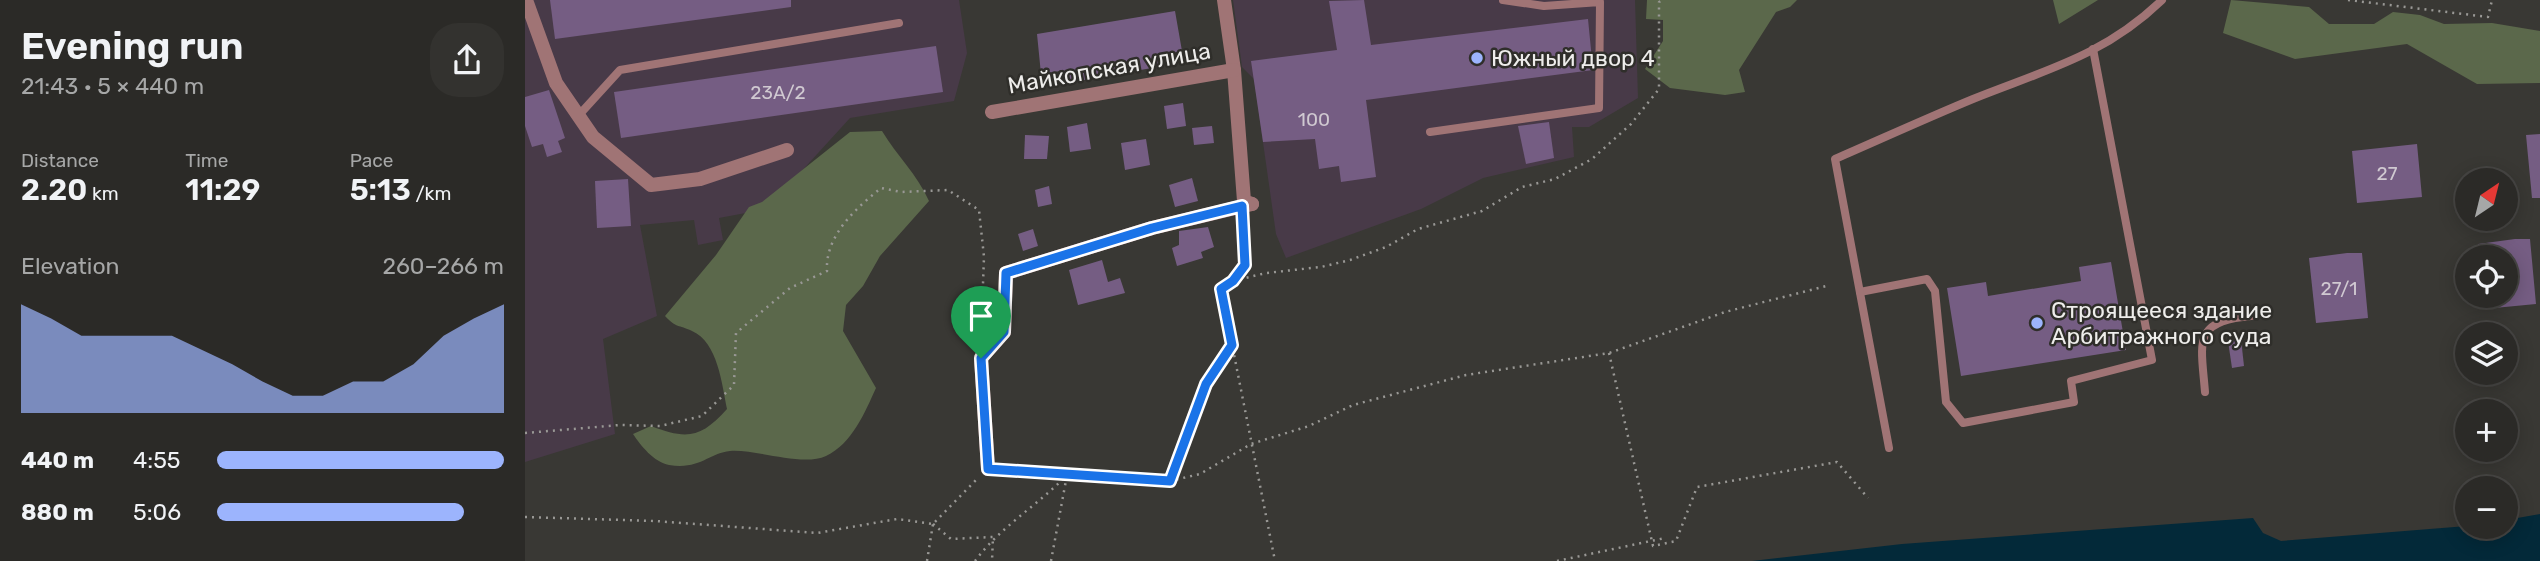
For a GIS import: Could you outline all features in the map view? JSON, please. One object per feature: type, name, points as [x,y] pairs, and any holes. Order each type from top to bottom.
[{"type":"street","points":[[526,0],[556,83],[593,137],[651,185],[699,179],[787,150]]},
{"type":"street","points":[[988,469],[981,358],[1004,332],[1006,273],[1152,228],[1252,205],[1244,201],[1234,70],[1224,0]]},
{"type":"street","name":"Майкопская улица","points":[[992,112],[1234,70]]},
{"type":"lane","points":[[1430,132],[1599,108],[1600,2],[1544,6],[1503,0]]},
{"type":"lane","points":[[1889,448],[1835,159],[1974,98],[2059,67],[2134,27],[2162,0]]},
{"type":"lane","points":[[579,115],[619,70],[899,23]]},
{"type":"lane","points":[[1860,292],[1927,279],[1935,290],[1945,402],[1963,424],[2074,402],[2071,381],[2152,359],[2093,49]]},
{"type":"lane","points":[[2206,392],[2201,350],[2207,330],[2220,318],[2251,316]]},
{"type":"path","points":[[1275,561],[1221,289],[1233,281],[1266,272],[1321,267],[1350,260],[1386,247],[1418,229],[1482,211],[1523,187],[1555,179],[1593,159],[1631,124],[1659,89],[1659,2],[1663,0]]},
{"type":"path","points":[[2348,0],[2488,17],[2492,0]]},
{"type":"path","points":[[525,433],[620,425],[660,426],[702,416],[734,385],[736,333],[789,288],[827,271],[826,252],[841,228],[862,203],[881,188],[901,192],[948,190],[979,210],[983,257],[981,358]]},
{"type":"path","points":[[1233,281],[1245,265],[1242,206]]},
{"type":"path","points":[[927,561],[933,524],[988,469],[1170,481],[1199,474],[1251,444],[1309,426],[1353,405],[1466,375],[1609,353],[1725,313],[1830,285]]},
{"type":"path","points":[[1170,481],[1206,384],[1232,345]]},
{"type":"path","points":[[1609,353],[1653,546],[1676,541],[1697,487],[1837,462],[1868,498]]},
{"type":"path","points":[[975,561],[993,537],[1040,502],[1067,475]]},
{"type":"path","points":[[1051,561],[1067,475]]},
{"type":"path","points":[[525,517],[655,521],[817,533],[897,519],[933,524],[951,539],[993,537]]},
{"type":"path","points":[[992,561],[993,537]]},
{"type":"path","points":[[1556,561],[1665,538]]},
{"type":"shaded area","points":[[525,0],[959,0],[967,53],[954,101],[850,118],[767,209],[719,218],[723,240],[698,245],[694,220],[640,225],[657,316],[603,339],[615,434],[525,462]]},
{"type":"shaded area","points":[[1233,0],[1635,0],[1638,98],[1589,127],[1572,127],[1574,157],[1483,178],[1421,209],[1286,258],[1276,234],[1254,79],[1242,67]]},
{"type":"green space","points":[[1647,0],[1797,0],[1790,7],[1776,12],[1739,70],[1745,92],[1725,95],[1670,88],[1645,69],[1663,41],[1663,20],[1646,19]]},
{"type":"green space","points":[[2053,0],[2098,0],[2059,24]]},
{"type":"green space","points":[[2231,0],[2309,7],[2329,24],[2374,24],[2393,12],[2420,15],[2444,24],[2492,23],[2540,31],[2540,83],[2477,84],[2407,44],[2295,59],[2223,33]]},
{"type":"green space","points":[[882,131],[919,182],[929,201],[880,256],[863,286],[846,305],[843,331],[876,388],[857,426],[835,451],[816,459],[792,459],[730,451],[689,465],[669,465],[658,461],[633,434],[651,426],[674,433],[693,434],[709,426],[727,409],[721,377],[708,344],[692,331],[675,325],[665,316],[716,255],[749,207],[762,202],[850,132]]},
{"type":"water","points":[[2540,514],[2540,561],[1752,561],[1902,544],[2253,518],[2263,533],[2281,541],[2455,527],[2455,539],[2518,539],[2518,518]]},
{"type":"building","points":[[550,0],[791,0],[791,7],[555,39]]},
{"type":"building","points":[[1364,0],[1371,45],[1588,19],[1593,70],[1366,100],[1376,177],[1341,182],[1339,166],[1319,169],[1315,139],[1263,142],[1251,61],[1337,50],[1329,1]]},
{"type":"building","points":[[1175,11],[1182,51],[1160,55],[1163,66],[1062,84],[1060,71],[1041,74],[1037,34]]},
{"type":"building","points":[[936,46],[943,92],[621,138],[614,92]]},
{"type":"building","points":[[549,90],[565,138],[558,141],[562,152],[547,157],[543,144],[532,147],[525,126],[525,97]]},
{"type":"building","points":[[1183,103],[1186,126],[1167,129],[1164,106]]},
{"type":"building","points":[[1549,122],[1554,158],[1526,164],[1518,126]]},
{"type":"building","points":[[1087,123],[1091,149],[1070,152],[1067,127]]},
{"type":"building","points":[[1212,126],[1214,143],[1194,145],[1192,128]]},
{"type":"building","points":[[2540,134],[2540,198],[2532,198],[2526,135]]},
{"type":"building","points":[[1025,135],[1049,136],[1047,159],[1024,159]]},
{"type":"building","points":[[1146,139],[1150,165],[1125,170],[1121,143]]},
{"type":"building","points":[[2417,144],[2422,197],[2357,203],[2352,151]]},
{"type":"building","points":[[1192,178],[1198,201],[1175,207],[1169,185]]},
{"type":"building","points":[[628,179],[631,226],[597,228],[595,181]]},
{"type":"building","points":[[1049,186],[1052,204],[1038,207],[1035,190]]},
{"type":"building","points":[[1208,227],[1214,247],[1201,252],[1203,258],[1177,266],[1172,248],[1179,245],[1179,231]]},
{"type":"building","points":[[1033,229],[1038,246],[1023,251],[1018,234]]},
{"type":"building","points":[[2530,239],[2536,304],[2518,306],[2518,245],[2478,244]]},
{"type":"building","points":[[2362,253],[2368,318],[2316,323],[2309,258]]},
{"type":"building","points":[[1102,260],[1108,282],[1120,278],[1125,293],[1078,305],[1069,270]]},
{"type":"building","name":"Строящееся здание Арбитражного суда","points":[[2111,262],[2126,350],[1961,376],[1947,288],[1986,282],[1988,296],[2081,281],[2079,267]]},
{"type":"building","points":[[2241,339],[2244,366],[2232,368],[2228,341]]},
{"type":"place","name":"Южный двор 4","points":[[1477,58]]},
{"type":"place","name":"Строящееся здание Арбитражного суда","points":[[2037,323]]},
{"type":"route","points":[[1242,206],[1245,265],[1233,281],[1221,289],[1232,345],[1206,384],[1170,481],[988,469],[981,358],[1004,332],[1006,273],[1152,228],[1242,206]]}]
